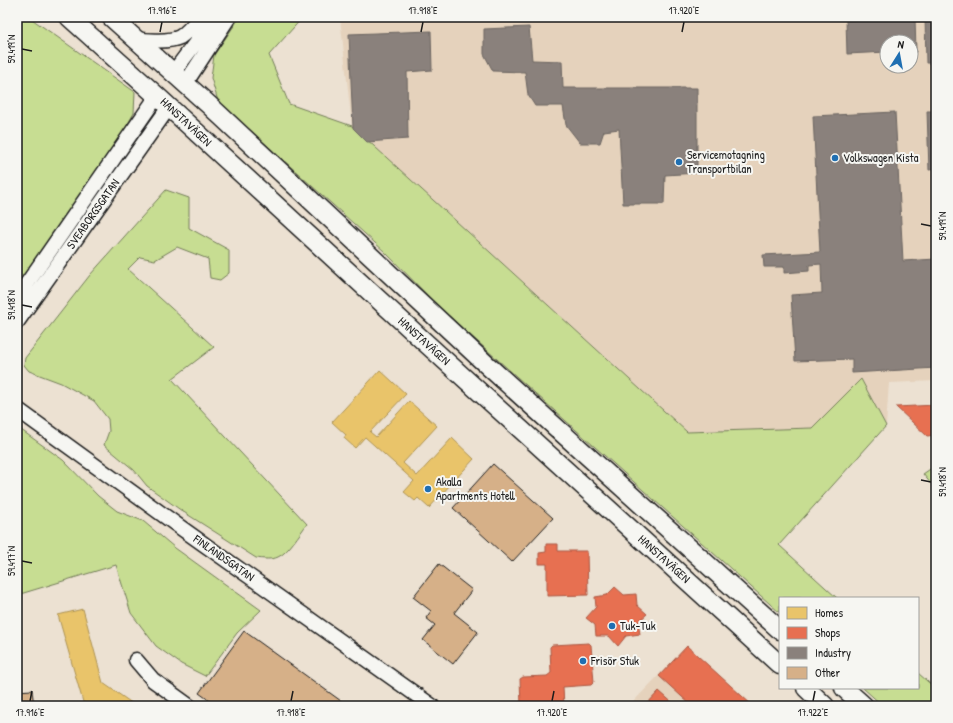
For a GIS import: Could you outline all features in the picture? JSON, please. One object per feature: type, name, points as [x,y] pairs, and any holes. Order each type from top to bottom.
[{"type":"main road","name":"HANSTAVÄGEN","points":[[69,17],[163,101],[428,346],[779,664]]},
{"type":"main road","name":"HANSTAVÄGEN","points":[[111,17],[242,136],[486,366],[779,629]]},
{"type":"main road","points":[[163,101],[179,79]]},
{"type":"main road","points":[[807,689],[825,706]]},
{"type":"main road","points":[[845,689],[864,706]]},
{"type":"street","points":[[136,39],[147,41],[179,38],[200,17]]},
{"type":"street","points":[[179,79],[215,17]]},
{"type":"street","points":[[179,79],[229,17]]},
{"type":"street","name":"SVEABORGSGATAN","points":[[17,298],[163,101]]},
{"type":"street","name":"SVEABORGSGATAN","points":[[17,322],[163,101]]},
{"type":"street","name":"FINLANDSGATAN","points":[[17,409],[184,530],[432,706]]},
{"type":"street","points":[[136,660],[154,680],[189,706]]},
{"type":"shaded area","points":[[340,17],[936,17],[936,381],[889,383],[886,426],[861,379],[812,428],[687,432],[352,126]]},
{"type":"shaded area","points":[[687,646],[754,706],[629,706]]},
{"type":"green space","points":[[17,17],[29,17],[135,92],[134,113],[105,164],[17,289]]},
{"type":"green space","points":[[240,17],[303,17],[269,55],[289,104],[352,126],[687,432],[812,428],[861,379],[886,426],[779,545],[836,597],[779,597],[779,612],[439,307],[385,252],[218,101],[211,78],[214,55]]},
{"type":"green space","points":[[166,190],[189,198],[189,228],[229,250],[229,273],[220,280],[210,278],[208,259],[177,247],[155,260],[140,257],[128,269],[214,347],[172,379],[307,524],[290,547],[282,555],[276,558],[256,558],[182,511],[147,486],[134,470],[104,445],[109,431],[108,419],[94,401],[61,383],[29,371],[24,365],[25,358],[90,275]]},
{"type":"green space","points":[[17,427],[63,460],[98,496],[117,511],[143,521],[175,548],[261,610],[237,633],[205,676],[181,664],[156,646],[131,613],[116,565],[17,595]]},
{"type":"green space","points":[[936,465],[936,490],[923,474]]},
{"type":"green space","points":[[919,674],[936,689],[936,706],[883,706],[864,689],[919,689]]},
{"type":"building: Homes","points":[[380,370],[406,394],[370,432],[376,437],[409,401],[437,426],[403,463],[417,476],[452,438],[474,459],[429,508],[418,498],[415,501],[404,492],[414,481],[365,437],[355,448],[344,438],[346,435],[332,422]]},
{"type":"building: Homes","points":[[83,609],[103,683],[136,706],[90,706],[83,702],[58,615]]},
{"type":"building: Homes","points":[[17,629],[20,640],[17,641]]},
{"type":"building: Shops","points":[[936,405],[936,435],[927,436],[896,407]]},
{"type":"building: Shops","points":[[546,544],[558,544],[558,551],[587,551],[588,595],[547,596],[547,564],[539,564],[539,553],[546,552]]},
{"type":"building: Shops","points":[[615,587],[624,595],[636,594],[637,605],[647,614],[638,622],[640,634],[626,636],[618,646],[609,636],[596,636],[595,625],[586,618],[596,607],[595,597],[607,595]]},
{"type":"building: Shops","points":[[589,643],[591,645],[594,682],[591,685],[563,687],[564,706],[521,706],[520,679],[523,677],[547,676],[551,673],[550,647],[552,645]]},
{"type":"building: Shops","points":[[687,646],[753,706],[692,706],[659,676]]},
{"type":"building: Shops","points":[[659,691],[676,706],[645,706]]},
{"type":"building: Industry","points":[[925,17],[936,17],[936,63],[926,63]]},
{"type":"building: Industry","points":[[915,18],[915,34],[879,34],[879,52],[847,54],[846,20]]},
{"type":"building: Industry","points":[[529,27],[532,60],[562,61],[563,88],[697,88],[697,173],[665,175],[664,204],[623,204],[619,129],[604,131],[600,143],[580,143],[566,125],[563,106],[535,106],[528,95],[525,72],[493,71],[484,54],[484,29]]},
{"type":"building: Industry","points":[[431,31],[432,70],[407,72],[408,139],[367,142],[353,128],[349,34]]},
{"type":"building: Industry","points":[[927,111],[936,111],[936,169],[929,170]]},
{"type":"building: Industry","points":[[895,112],[903,261],[936,259],[936,368],[852,373],[852,359],[795,361],[791,295],[822,293],[821,264],[809,265],[809,271],[784,273],[784,267],[764,267],[763,255],[820,252],[813,116]]},
{"type":"building: Other","points":[[493,464],[553,518],[512,562],[453,508]]},
{"type":"building: Other","points":[[439,564],[472,590],[454,613],[478,632],[453,664],[423,640],[435,625],[426,618],[431,611],[413,597]]},
{"type":"building: Other","points":[[244,631],[348,706],[217,706],[199,693]]},
{"type":"building: Other","points":[[32,690],[34,706],[17,706],[17,691]]},
{"type":"place","name":"Volkswagen Kista","points":[[835,158]]},
{"type":"place","name":"Servicemotagning Transportbilan","points":[[679,162]]},
{"type":"place","name":"Akalla Apartments Hotell","points":[[428,489]]},
{"type":"place","name":"Tuk-Tuk","points":[[612,626]]},
{"type":"place","name":"Frisör Stuk","points":[[583,661]]}]
